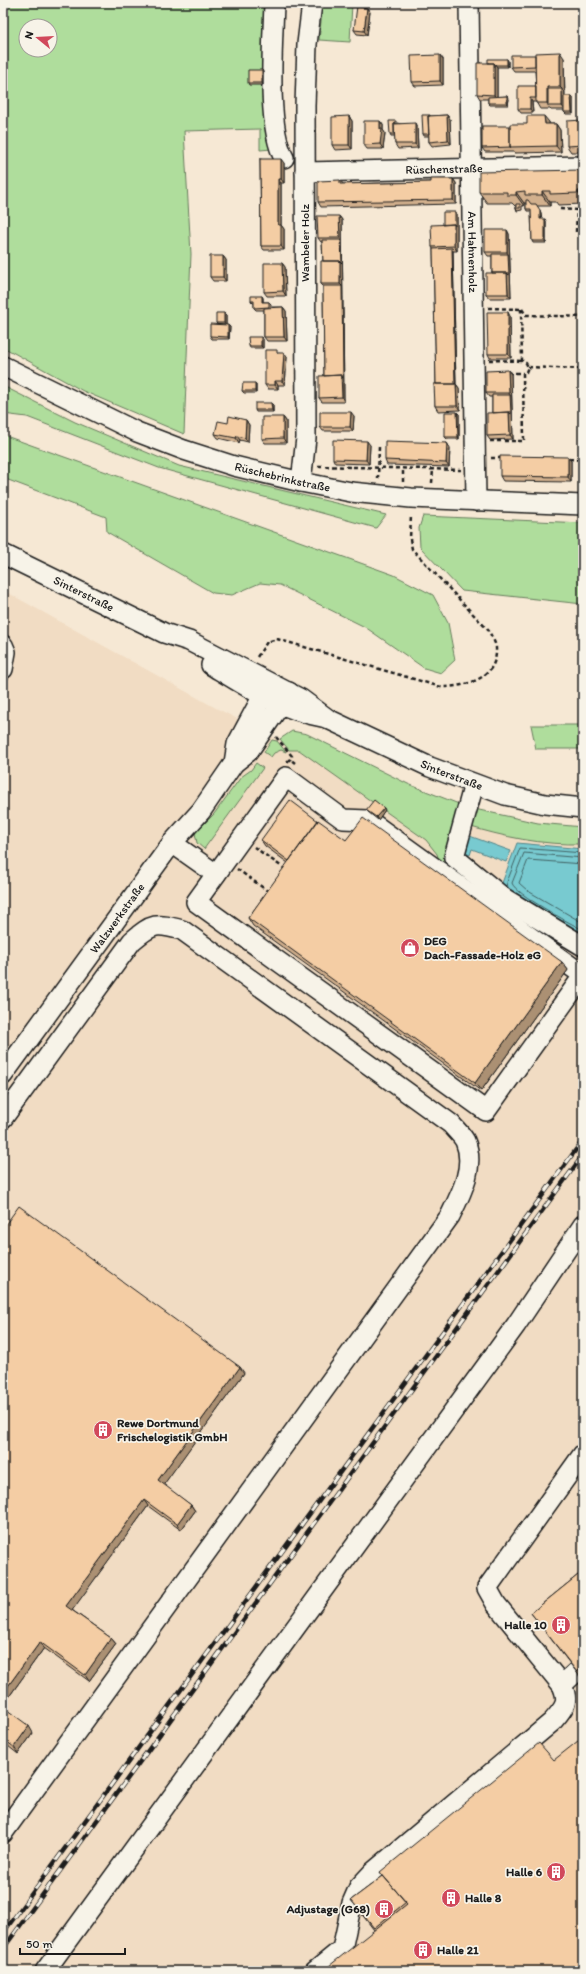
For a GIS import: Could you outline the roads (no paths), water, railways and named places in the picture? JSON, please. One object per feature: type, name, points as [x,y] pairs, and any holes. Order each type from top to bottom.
[{"type":"street","points":[[274,3],[272,54],[275,134],[284,158]]},
{"type":"street","name":"Wambeler Holz","points":[[300,482],[306,438],[304,106],[307,44],[312,3]]},
{"type":"street","name":"Am Hahnenholz","points":[[469,3],[476,501]]},
{"type":"street","name":"Rüschenstraße","points":[[305,172],[583,166]]},
{"type":"street","name":"Rüschebrinkstraße","points":[[3,366],[137,432],[184,450],[234,466],[300,482],[388,496],[476,501],[582,500]]},
{"type":"street","name":"Sinterstraße","points":[[3,554],[164,633],[189,641],[266,689],[285,699],[306,714],[328,719],[430,767],[505,795],[545,804],[583,808]]},
{"type":"street","points":[[3,644],[6,652],[3,669]]},
{"type":"street","name":"Walzwerkstraße","points":[[234,763],[237,744],[266,689]]},
{"type":"street","name":"Walzwerkstraße","points":[[3,1075],[172,843],[201,811],[234,763],[248,752],[285,699]]},
{"type":"street","points":[[286,777],[343,818],[368,820],[583,976],[486,1111],[196,902],[221,868],[249,843],[286,777]]},
{"type":"street","points":[[474,784],[454,856],[504,898],[583,946]]},
{"type":"street","points":[[172,843],[221,868]]},
{"type":"street","points":[[3,1118],[132,941],[148,927],[163,925],[182,930],[451,1124],[465,1140],[469,1161],[464,1187],[450,1216],[3,1833]]},
{"type":"street","points":[[45,1971],[494,1356],[583,1225]]},
{"type":"street","points":[[315,1971],[342,1949],[352,1903],[359,1887],[373,1872],[552,1722],[565,1706],[567,1695],[562,1685],[496,1604],[487,1588],[583,1454]]},
{"type":"street","points":[[562,1685],[576,1672]]},
{"type":"water","points":[[467,835],[511,851],[506,862],[472,849],[470,855],[461,851]]},
{"type":"water","points":[[517,843],[583,849],[583,941],[506,892],[502,883]]},
{"type":"railway","points":[[3,1933],[583,1140]]},
{"type":"railway","points":[[3,1949],[583,1155]]},
{"type":"place","name":"DEG Dach-Fassade-Holz eG","points":[[410,948]]},
{"type":"place","name":"Rewe Dortmund Frischelogistik GmbH","points":[[103,1430]]},
{"type":"place","name":"Halle 10","points":[[561,1625]]},
{"type":"place","name":"Halle 6","points":[[556,1872]]},
{"type":"place","name":"Halle 8","points":[[451,1898]]},
{"type":"place","name":"Adjustage (G68)","points":[[384,1909]]},
{"type":"place","name":"Halle 21","points":[[423,1950]]}]
